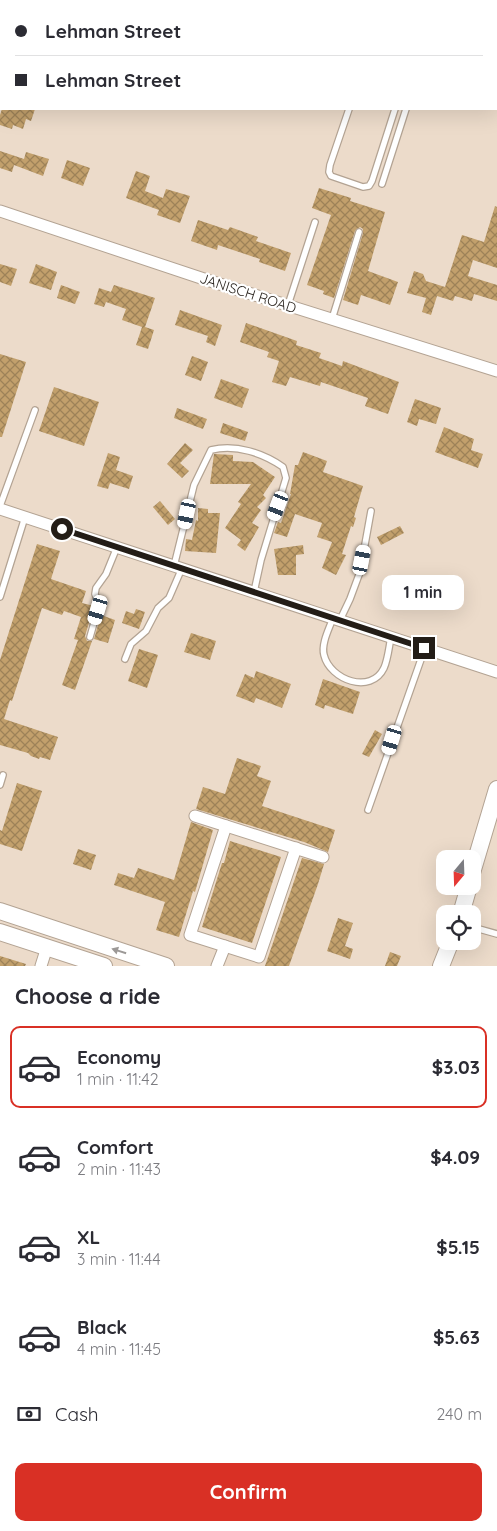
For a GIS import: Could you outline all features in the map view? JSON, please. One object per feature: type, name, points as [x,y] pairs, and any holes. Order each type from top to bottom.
[{"type":"main road","points":[[479,850],[497,790]]},
{"type":"main road","points":[[1,914],[166,966]]},
{"type":"main road","points":[[0,932],[104,966]]},
{"type":"main road","points":[[441,966],[447,950]]},
{"type":"street","name":"JANISCH ROAD","points":[[0,211],[208,280],[497,371]]},
{"type":"street","points":[[0,507],[497,672]]},
{"type":"street","points":[[195,816],[323,857]]},
{"type":"street","points":[[226,826],[190,935],[258,957],[296,848]]},
{"type":"street","points":[[218,966],[225,946]]},
{"type":"street","points":[[41,966],[47,947]]},
{"type":"lane","points":[[349,110],[329,172],[331,176],[364,187],[369,186],[372,181],[395,110]]},
{"type":"lane","points":[[382,184],[406,110]]},
{"type":"lane","points":[[288,305],[315,222]]},
{"type":"lane","points":[[332,319],[359,232]]},
{"type":"lane","points":[[0,507],[34,410]]},
{"type":"lane","points":[[125,659],[131,644],[146,631],[158,608],[169,598],[178,567],[194,485],[211,450],[224,447],[235,448],[272,459],[283,467],[286,478],[266,542],[254,592]]},
{"type":"lane","points":[[371,511],[360,572],[350,599],[336,619],[323,647],[324,655],[327,662],[345,680],[365,682],[373,679],[384,668],[391,637]]},
{"type":"lane","points":[[0,597],[26,517]]},
{"type":"lane","points":[[90,637],[99,606],[95,594],[96,588],[106,574],[117,547]]},
{"type":"lane","points":[[368,810],[424,648]]},
{"type":"lane","points":[[0,784],[3,775]]},
{"type":"lane","points":[[481,929],[497,934]]},
{"type":"building","points":[[2,110],[35,110],[31,121],[26,119],[23,129],[13,125],[12,129],[0,125]]},
{"type":"building","points":[[0,151],[24,159],[26,152],[49,159],[43,176],[14,165],[12,172],[0,168]]},
{"type":"building","points":[[67,160],[90,168],[83,186],[61,178]]},
{"type":"building","points":[[136,171],[150,176],[145,191],[163,198],[166,189],[190,196],[180,223],[157,215],[159,210],[126,198]]},
{"type":"building","points":[[319,188],[351,198],[350,201],[385,212],[368,271],[398,282],[390,305],[361,295],[358,305],[343,300],[363,233],[363,229],[360,227],[355,231],[334,298],[323,294],[324,291],[307,285],[331,215],[312,208]]},
{"type":"building","points":[[495,206],[497,207],[497,268],[473,260],[468,276],[497,285],[497,301],[474,294],[472,301],[455,296],[453,301],[437,296],[431,315],[422,312],[426,298],[407,293],[414,271],[423,274],[426,281],[445,287],[462,235],[484,242]]},
{"type":"building","points":[[198,220],[228,230],[230,227],[258,237],[256,241],[291,253],[285,271],[259,262],[260,259],[218,245],[217,250],[191,241]]},
{"type":"building","points":[[0,264],[17,269],[11,286],[0,282]]},
{"type":"building","points":[[36,264],[57,272],[51,290],[29,283]]},
{"type":"building","points":[[61,285],[80,292],[75,304],[57,298]]},
{"type":"building","points":[[114,285],[155,298],[145,327],[154,330],[148,349],[136,345],[142,327],[122,320],[126,309],[106,302],[104,307],[94,304],[99,288],[111,292]]},
{"type":"building","points":[[180,310],[222,325],[215,346],[206,342],[208,336],[175,325]]},
{"type":"building","points":[[246,323],[297,341],[296,345],[321,353],[319,358],[342,366],[343,361],[399,382],[388,414],[365,406],[368,398],[321,382],[320,386],[290,377],[286,386],[272,382],[279,361],[267,357],[269,352],[240,342]]},
{"type":"building","points":[[0,354],[26,362],[2,437],[0,437]]},
{"type":"building","points":[[192,356],[208,362],[201,381],[185,375]]},
{"type":"building","points":[[221,379],[249,389],[242,408],[214,398]]},
{"type":"building","points":[[54,387],[99,402],[84,446],[39,431]]},
{"type":"building","points":[[415,399],[441,408],[436,424],[419,419],[417,426],[407,422]]},
{"type":"building","points":[[177,408],[207,419],[203,429],[174,418]]},
{"type":"building","points":[[223,423],[248,432],[245,441],[220,433]]},
{"type":"building","points":[[444,427],[474,439],[471,450],[483,454],[478,468],[435,452]]},
{"type":"building","points":[[185,443],[193,450],[180,463],[189,471],[182,478],[167,464]]},
{"type":"building","points":[[303,452],[327,461],[323,472],[363,486],[354,517],[356,518],[353,527],[351,526],[342,554],[346,555],[336,575],[322,568],[332,542],[317,537],[322,523],[295,514],[287,537],[274,533],[278,522],[281,523],[291,494],[295,465],[298,465]]},
{"type":"building","points":[[108,453],[120,457],[116,470],[133,476],[129,489],[110,483],[108,489],[97,486]]},
{"type":"building","points":[[214,454],[233,455],[233,461],[253,462],[275,477],[263,495],[266,498],[257,507],[261,510],[252,523],[259,527],[245,551],[237,545],[241,540],[225,528],[241,504],[238,502],[251,484],[210,484]]},
{"type":"building","points":[[160,501],[175,519],[168,525],[153,507]]},
{"type":"building","points":[[198,508],[208,509],[208,513],[220,513],[216,553],[185,551],[186,539],[192,540],[196,520],[198,521]]},
{"type":"building","points":[[400,526],[404,533],[381,545],[377,537]]},
{"type":"building","points":[[37,544],[60,551],[51,579],[86,591],[82,603],[94,606],[85,636],[87,641],[92,641],[75,690],[62,685],[78,640],[74,639],[81,617],[64,611],[62,615],[42,608],[12,701],[10,700],[4,719],[58,737],[50,760],[40,757],[39,759],[28,753],[0,745],[0,660]]},
{"type":"building","points":[[303,545],[304,554],[296,555],[296,575],[278,575],[274,549]]},
{"type":"building","points":[[136,609],[145,612],[139,629],[122,623],[126,611],[134,614]]},
{"type":"building","points":[[101,615],[115,620],[108,643],[94,639]]},
{"type":"building","points":[[191,633],[216,641],[210,660],[184,652]]},
{"type":"building","points":[[139,649],[158,655],[147,688],[128,681]]},
{"type":"building","points":[[256,671],[291,684],[282,708],[256,698],[254,703],[236,696],[245,674],[254,678]]},
{"type":"building","points":[[323,679],[360,692],[353,714],[325,705],[324,709],[315,705]]},
{"type":"building","points":[[375,730],[382,734],[369,757],[362,754]]},
{"type":"building","points":[[237,758],[261,766],[257,776],[271,781],[262,806],[335,830],[328,852],[304,842],[196,809],[203,787],[225,794]]},
{"type":"building","points":[[17,783],[42,791],[22,851],[0,844],[0,830],[2,831]]},
{"type":"building","points":[[191,822],[213,830],[195,892],[193,891],[179,937],[156,930],[165,902],[114,885],[118,873],[134,878],[138,868],[174,880]]},
{"type":"building","points":[[230,841],[281,857],[252,943],[202,927]]},
{"type":"building","points":[[78,849],[96,855],[91,870],[73,864]]},
{"type":"building","points":[[302,858],[324,864],[318,884],[289,966],[265,966]]},
{"type":"building","points":[[338,918],[353,923],[345,946],[353,949],[350,959],[327,951]]},
{"type":"building","points":[[390,952],[401,956],[397,966],[385,966]]},
{"type":"building","points":[[0,956],[26,964],[25,966],[0,966]]},
{"type":"route","points":[[62,529],[424,648]]}]
